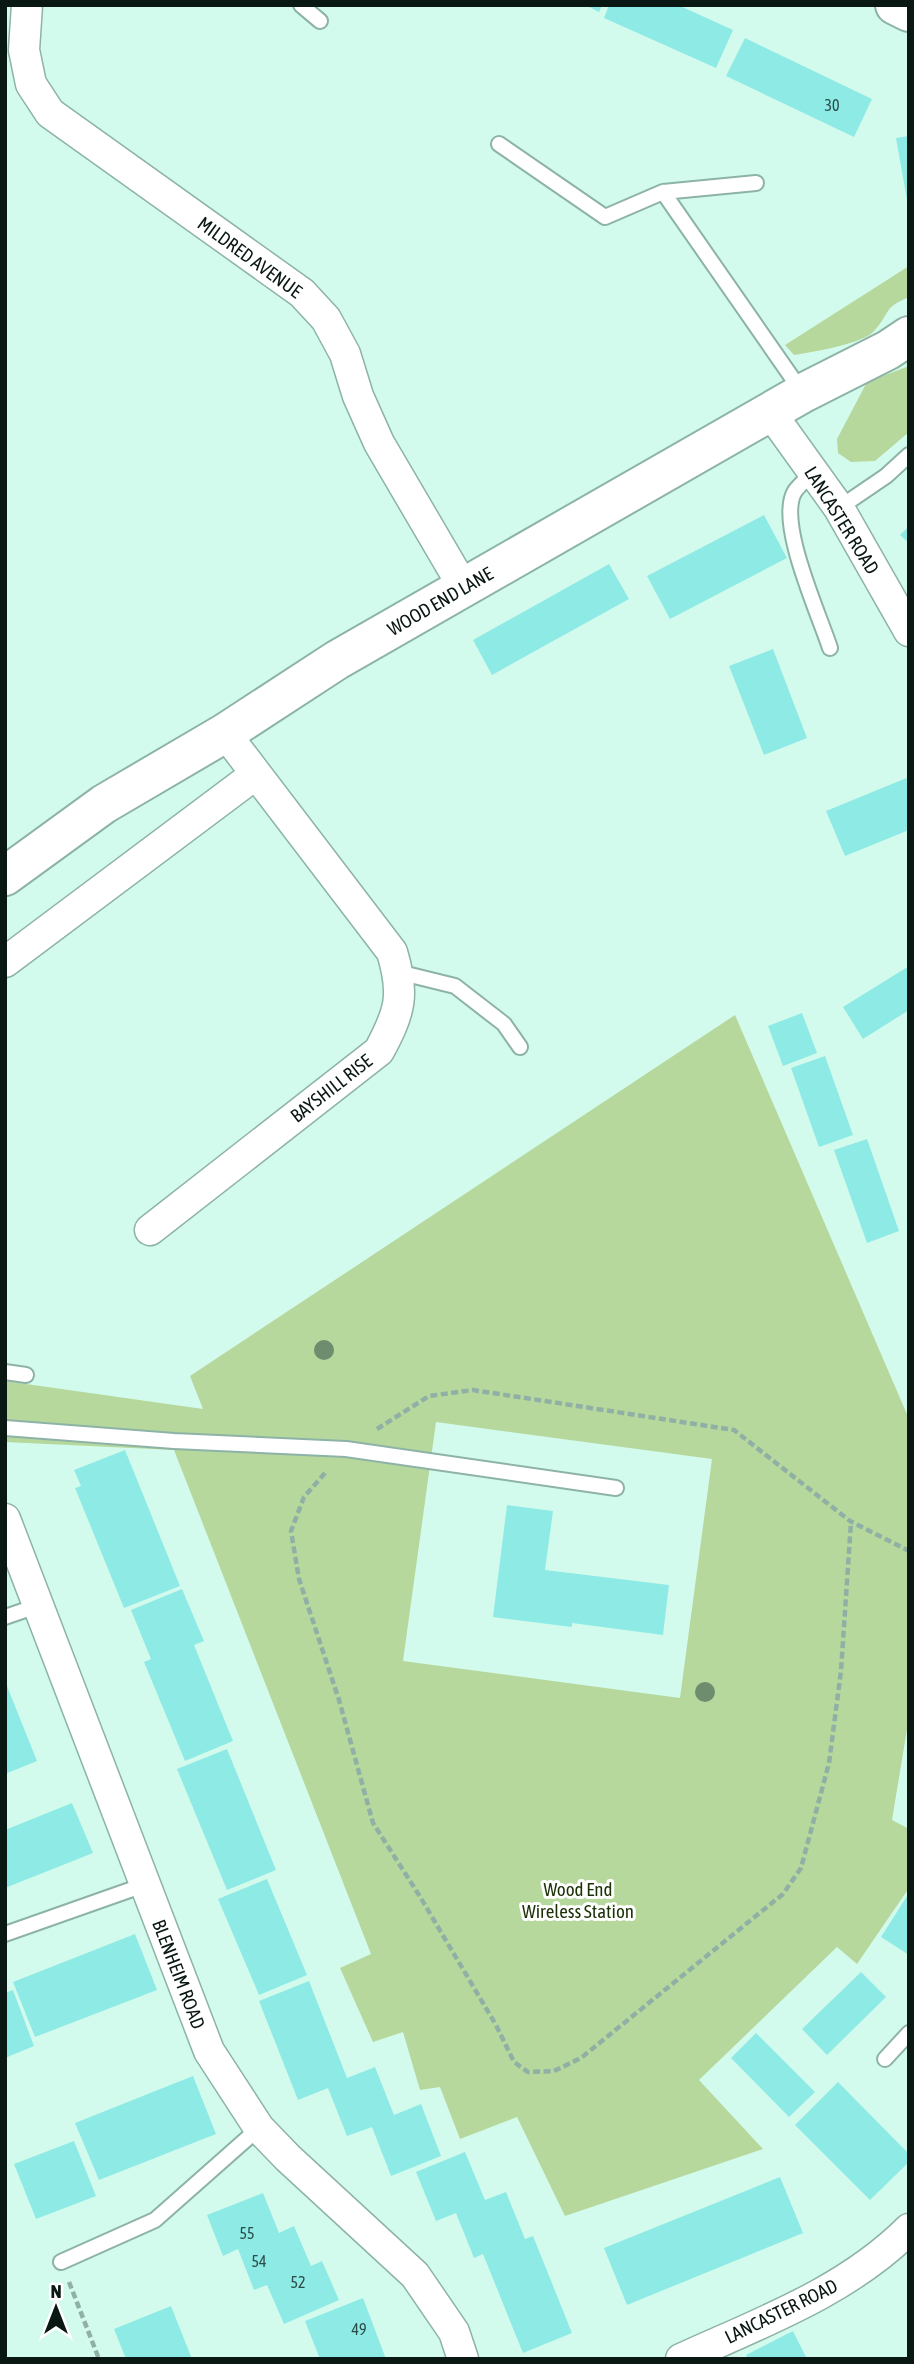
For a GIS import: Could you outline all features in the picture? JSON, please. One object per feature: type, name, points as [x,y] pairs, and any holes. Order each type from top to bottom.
[{"type":"street","name":"MILDRED AVENUE","points":[[27,5],[24,50],[31,84],[50,113],[302,293],[326,319],[345,354],[358,396],[379,443],[464,588]]},
{"type":"street","points":[[895,5],[909,12]]},
{"type":"street","name":"WOOD END LANE","points":[[5,876],[104,804],[225,733],[337,660],[803,393],[902,343]]},
{"type":"street","name":"LANCASTER ROAD","points":[[770,412],[839,508],[909,631]]},
{"type":"street","name":"BAYSHILL RISE","points":[[150,1230],[379,1051],[393,1026],[401,999],[398,972],[391,951],[225,733]]},
{"type":"street","points":[[5,962],[256,774]]},
{"type":"street","name":"BLENHEIM ROAD","points":[[5,1519],[209,2051],[259,2128],[415,2275],[454,2332],[463,2359]]},
{"type":"street","name":"LANCASTER ROAD","points":[[681,2359],[822,2294],[891,2247],[909,2230]]},
{"type":"lane","points":[[300,5],[320,21]]},
{"type":"lane","points":[[499,144],[605,217],[663,192],[756,183]]},
{"type":"lane","points":[[663,192],[803,393]]},
{"type":"lane","points":[[839,508],[886,476],[909,455]]},
{"type":"lane","points":[[814,472],[794,493],[789,520],[795,548],[830,648]]},
{"type":"lane","points":[[398,972],[455,986],[504,1024],[520,1046]]},
{"type":"lane","points":[[5,1372],[26,1375]]},
{"type":"lane","points":[[5,1427],[174,1441],[346,1449],[617,1488]]},
{"type":"lane","points":[[5,1618],[37,1606]]},
{"type":"lane","points":[[5,1934],[144,1885]]},
{"type":"lane","points":[[885,2059],[909,2033]]},
{"type":"lane","points":[[61,2262],[155,2220],[259,2128]]},
{"type":"path","points":[[852,1522],[841,1671],[832,1737],[801,1868],[783,1894],[581,2058],[554,2071],[528,2072],[513,2062],[496,2025],[419,1895],[373,1824],[339,1700],[299,1579],[291,1531],[304,1497],[346,1449],[429,1396],[473,1390],[734,1430],[852,1522],[909,1550]]},
{"type":"path","points":[[61,2262],[99,2359]]},
{"type":"green space","points":[[909,266],[909,297],[891,308],[868,336],[837,347],[794,355],[785,345]]},
{"type":"green space","points":[[909,366],[909,432],[875,461],[851,462],[838,453],[837,439],[867,382]]},
{"type":"green space","name":"Wood End Wireless Station","points":[[735,1015],[909,1419],[909,1717],[892,1820],[909,1829],[909,1888],[857,1964],[837,1947],[699,2080],[763,2149],[565,2216],[517,2117],[460,2139],[440,2087],[420,2090],[403,2032],[373,2042],[340,1968],[371,1954],[174,1450],[5,1442],[5,1381],[203,1409],[190,1376]],"holes":[[[436,1422],[712,1459],[680,1698],[403,1661]]]},
{"type":"building","points":[[585,5],[602,5],[599,12]]},
{"type":"building","points":[[609,5],[678,5],[733,30],[716,68],[604,18]]},
{"type":"building","points":[[745,38],[872,99],[854,137],[726,76]]},
{"type":"building","points":[[909,136],[909,200],[907,200],[896,138]]},
{"type":"building","points":[[764,515],[787,558],[670,619],[647,576]]},
{"type":"building","points":[[909,526],[909,543],[900,535]]},
{"type":"building","points":[[609,564],[629,599],[492,675],[473,640]]},
{"type":"building","points":[[773,649],[807,738],[764,755],[729,666]]},
{"type":"building","points":[[909,777],[909,830],[845,856],[826,811]]},
{"type":"building","points":[[909,966],[909,1010],[863,1039],[843,1007]]},
{"type":"building","points":[[802,1013],[817,1053],[783,1066],[768,1026]]},
{"type":"building","points":[[825,1056],[853,1135],[819,1147],[791,1068]]},
{"type":"building","points":[[867,1139],[899,1231],[867,1243],[834,1150]]},
{"type":"building","points":[[125,1450],[180,1586],[124,1608],[75,1488],[81,1486],[74,1470]]},
{"type":"building","points":[[507,1505],[553,1511],[545,1570],[669,1585],[663,1635],[572,1623],[572,1627],[493,1617]]},
{"type":"building","points":[[182,1589],[204,1641],[194,1645],[233,1741],[185,1761],[144,1662],[151,1659],[131,1610]]},
{"type":"building","points":[[5,1681],[37,1761],[5,1774]]},
{"type":"building","points":[[227,1749],[276,1870],[227,1890],[177,1769]]},
{"type":"building","points":[[72,1803],[93,1853],[5,1888],[5,1830]]},
{"type":"building","points":[[267,1879],[307,1975],[259,1995],[218,1899]]},
{"type":"building","points":[[909,1893],[909,1955],[881,1937]]},
{"type":"building","points":[[135,1934],[157,1990],[35,2037],[13,1982]]},
{"type":"building","points":[[861,1972],[886,1997],[827,2055],[802,2029]]},
{"type":"building","points":[[309,1981],[347,2078],[375,2067],[394,2115],[421,2104],[441,2156],[391,2176],[372,2127],[347,2136],[328,2088],[298,2100],[259,2001]]},
{"type":"building","points":[[13,1990],[34,2046],[5,2058],[5,1993]]},
{"type":"building","points":[[756,2033],[815,2092],[789,2117],[731,2058]]},
{"type":"building","points":[[193,2076],[216,2134],[99,2180],[75,2123]]},
{"type":"building","points":[[838,2082],[909,2154],[909,2162],[870,2200],[795,2125]]},
{"type":"building","points":[[74,2141],[96,2196],[36,2219],[14,2164]]},
{"type":"building","points":[[465,2152],[485,2200],[506,2192],[525,2239],[533,2236],[572,2333],[523,2353],[483,2254],[474,2258],[456,2213],[436,2221],[416,2172]]},
{"type":"building","points":[[780,2177],[803,2233],[627,2305],[604,2248]]},
{"type":"building","points":[[263,2193],[279,2233],[294,2226],[311,2266],[322,2261],[339,2300],[284,2324],[267,2285],[254,2290],[238,2249],[223,2256],[207,2215]]},
{"type":"building","points":[[363,2298],[386,2359],[320,2359],[305,2321]]},
{"type":"building","points":[[171,2306],[192,2359],[126,2359],[114,2329]]},
{"type":"building","points":[[793,2331],[807,2359],[748,2359],[746,2355]]}]
